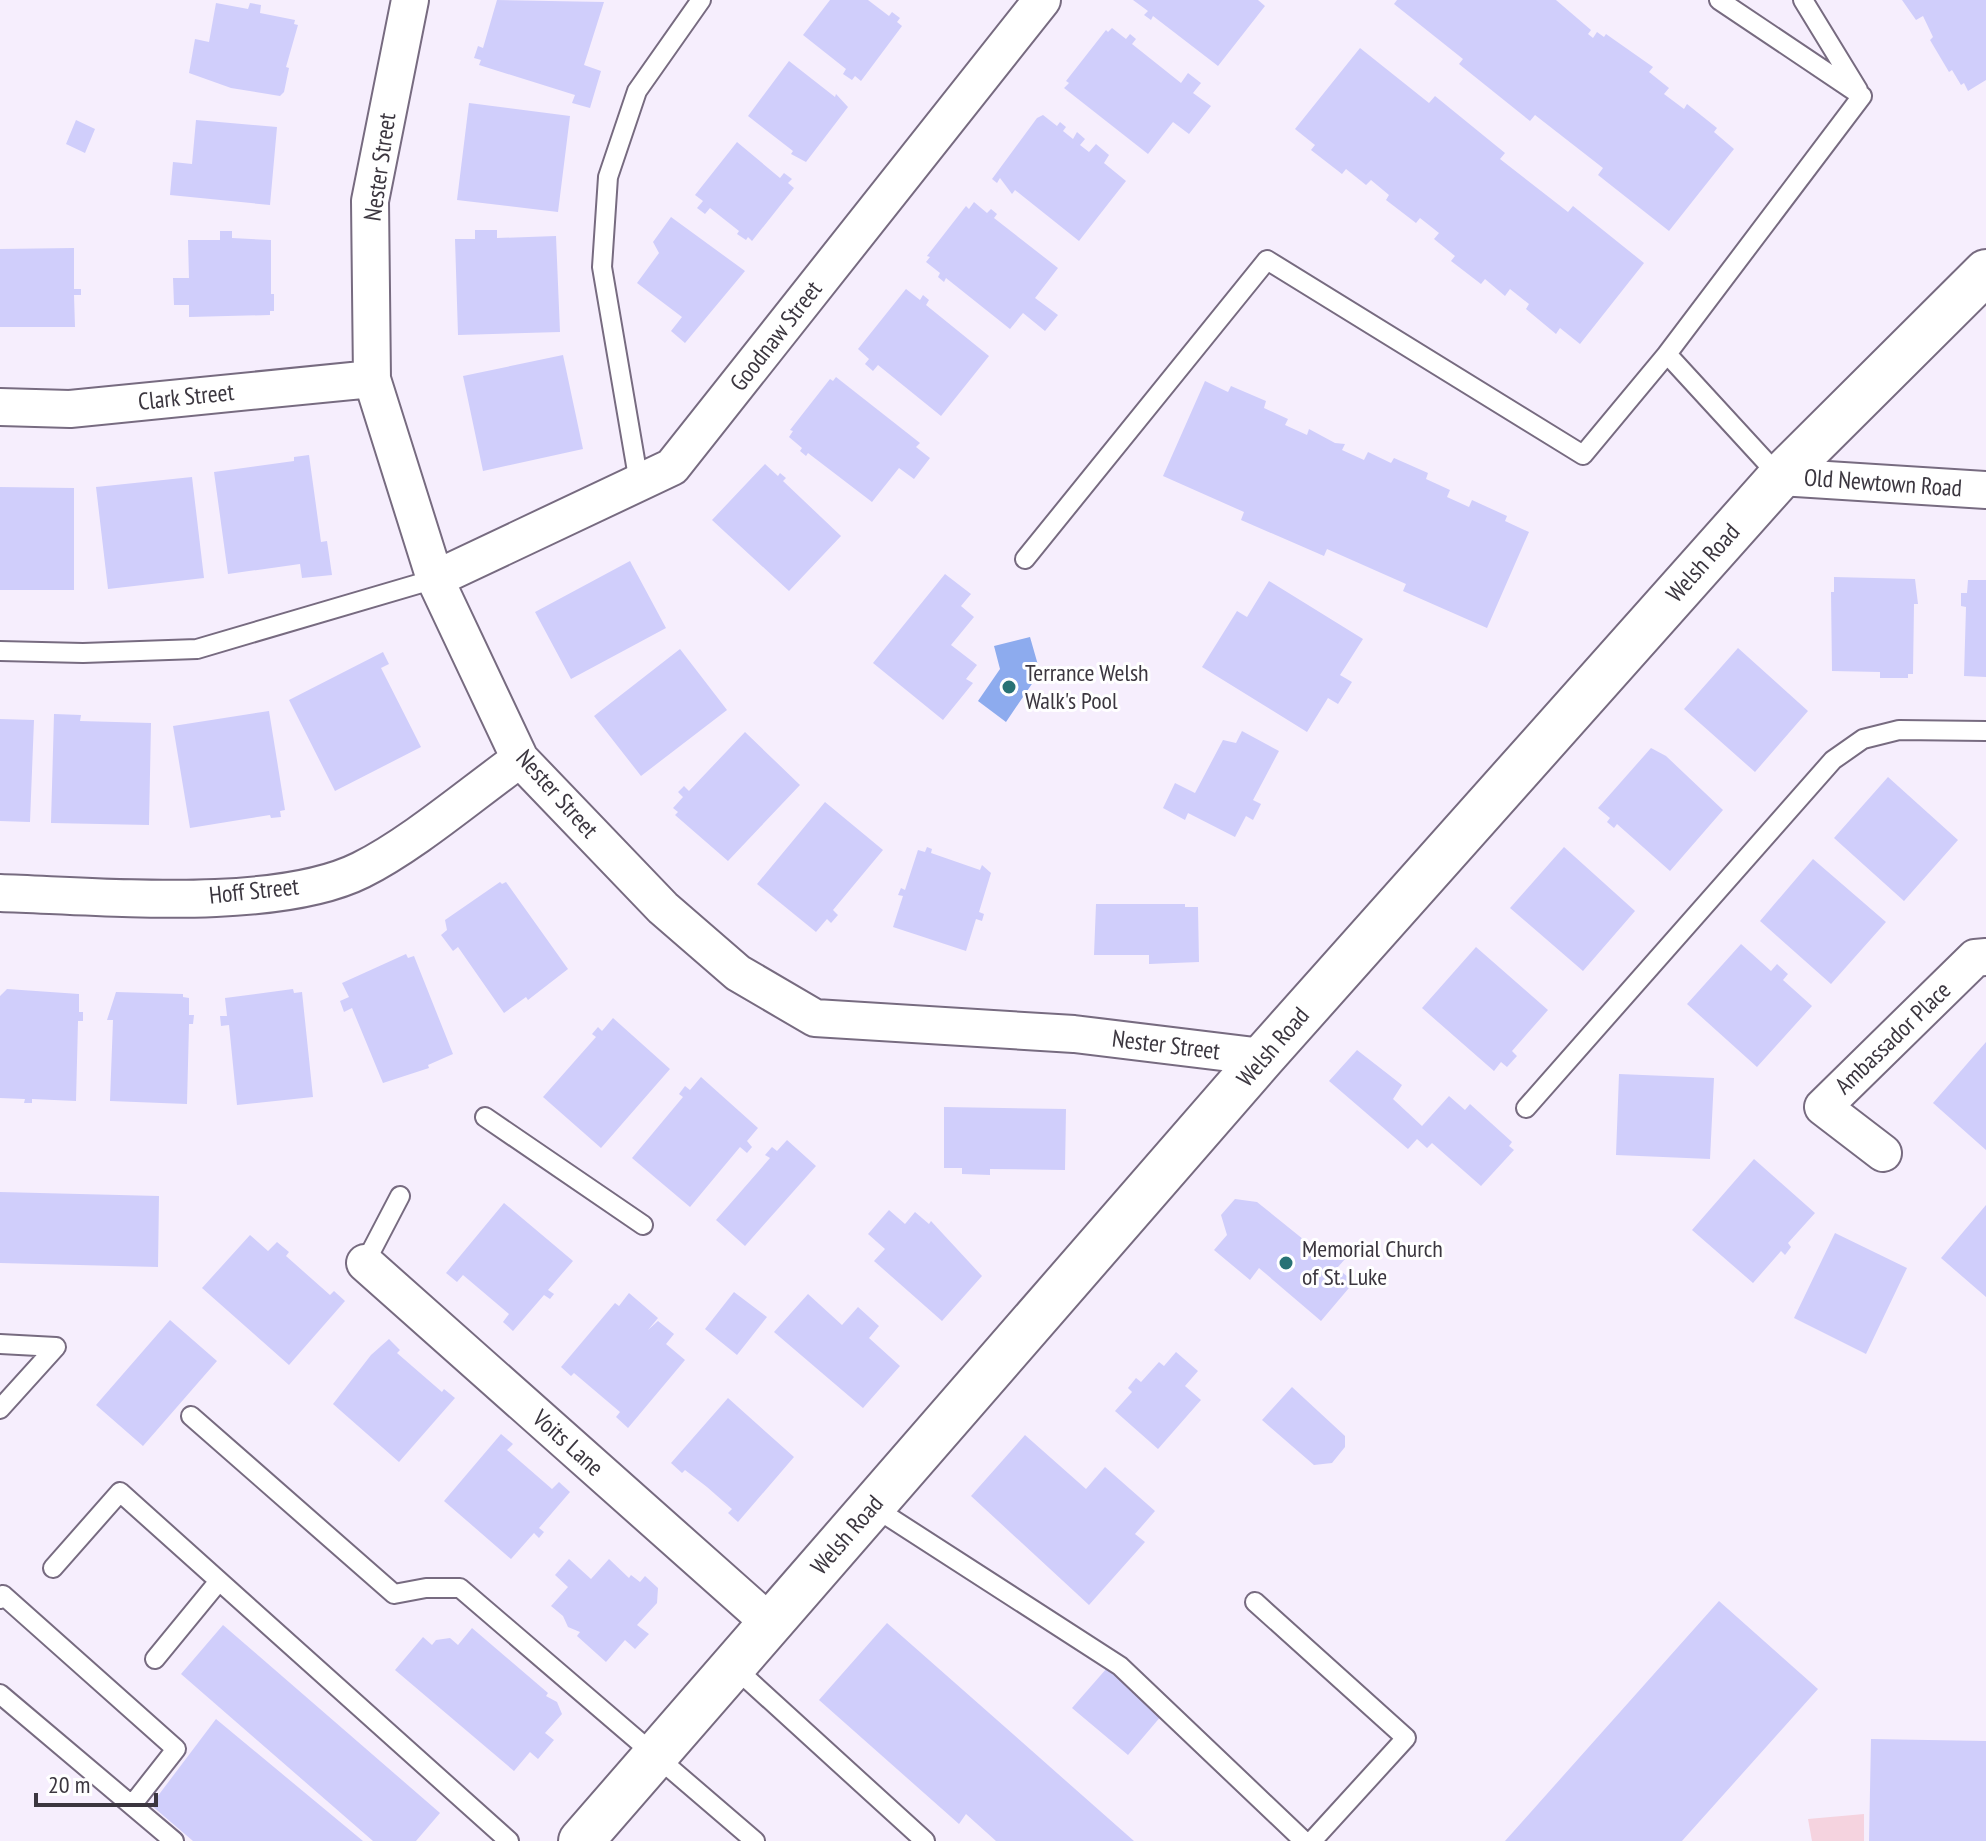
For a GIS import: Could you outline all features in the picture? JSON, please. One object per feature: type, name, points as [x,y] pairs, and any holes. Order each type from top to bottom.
[{"type":"main road","name":"Welsh Road","points":[[584,1840],[1263,1057],[1780,477],[1986,272]]},
{"type":"street","name":"Nester Street","points":[[410,0],[370,201],[372,379],[435,579],[520,759],[663,908],[738,973],[815,1018],[1074,1034],[1263,1057]]},
{"type":"street","name":"Goodnaw Street","points":[[435,579],[672,467],[1042,0]]},
{"type":"street","name":"Clark Street","points":[[0,407],[70,409],[372,379]]},
{"type":"street","name":"Old Newtown Road","points":[[1780,477],[1986,490]]},
{"type":"street","name":"Hoff Street","points":[[0,893],[170,898],[292,891],[360,871],[520,759]]},
{"type":"street","name":"Ambassador Place","points":[[1883,1153],[1823,1107],[1975,958],[1986,957]]},
{"type":"street","name":"Voits Lane","points":[[365,1263],[770,1623]]},
{"type":"lane","points":[[639,483],[602,267],[608,177],[637,91],[701,0]]},
{"type":"lane","points":[[1719,0],[1862,96]]},
{"type":"lane","points":[[1803,0],[1862,96]]},
{"type":"lane","points":[[1025,559],[1267,260],[1583,455],[1667,354],[1862,96]]},
{"type":"lane","points":[[1667,354],[1780,477]]},
{"type":"lane","points":[[0,651],[83,653],[197,649],[435,579]]},
{"type":"lane","points":[[1526,1108],[1833,760],[1863,739],[1899,730],[1986,731]]},
{"type":"lane","points":[[485,1117],[643,1225]]},
{"type":"lane","points":[[365,1263],[400,1196]]},
{"type":"lane","points":[[0,1344],[56,1347],[0,1409]]},
{"type":"lane","points":[[191,1416],[394,1594],[426,1588],[460,1588],[755,1841]]},
{"type":"lane","points":[[53,1568],[120,1492],[509,1841]]},
{"type":"lane","points":[[872,1506],[1120,1666],[1304,1841]]},
{"type":"lane","points":[[155,1659],[219,1581]]},
{"type":"lane","points":[[0,1599],[3,1595],[176,1749],[132,1805]]},
{"type":"lane","points":[[1255,1602],[1406,1738],[1312,1841]]},
{"type":"lane","points":[[733,1666],[925,1841]]},
{"type":"lane","points":[[0,1694],[174,1841]]},
{"type":"shaded area","points":[[1864,1814],[1864,1841],[1812,1841],[1808,1819]]},
{"type":"water","name":"Terrance Welsh Walk's Pool","points":[[1030,637],[1040,672],[1006,722],[978,701],[1000,669],[994,646]]},
{"type":"building","points":[[497,0],[604,2],[584,65],[601,71],[590,108],[572,103],[575,95],[479,65],[481,60],[474,58],[478,46],[483,48]]},
{"type":"building","points":[[830,0],[868,0],[889,16],[892,12],[900,18],[897,22],[902,26],[861,81],[855,76],[852,80],[843,74],[846,69],[803,35]]},
{"type":"building","points":[[1133,0],[1258,0],[1265,6],[1218,66],[1153,16],[1151,20],[1144,15],[1148,11]]},
{"type":"building","points":[[1397,0],[1556,0],[1591,30],[1588,34],[1593,38],[1597,32],[1604,37],[1606,34],[1653,67],[1649,72],[1669,88],[1664,94],[1684,109],[1687,104],[1717,128],[1714,132],[1734,149],[1669,231],[1598,175],[1603,168],[1535,115],[1530,121],[1459,64],[1463,59],[1394,4]]},
{"type":"building","points":[[1902,0],[1986,0],[1986,80],[1968,91],[1964,83],[1961,85],[1952,70],[1949,72],[1930,40],[1933,37],[1923,16],[1916,20]]},
{"type":"building","points":[[216,3],[248,9],[250,3],[261,5],[260,13],[295,20],[294,24],[298,25],[286,67],[289,68],[284,92],[280,96],[231,88],[189,73],[195,39],[209,42]]},
{"type":"building","points":[[1112,28],[1126,39],[1130,34],[1136,39],[1132,44],[1181,83],[1188,73],[1201,83],[1193,93],[1211,106],[1189,134],[1173,122],[1148,154],[1064,88],[1069,83],[1066,81],[1106,30],[1108,32]]},
{"type":"building","points":[[1360,48],[1429,103],[1435,96],[1505,153],[1500,159],[1568,212],[1573,206],[1644,263],[1580,344],[1560,328],[1556,334],[1526,309],[1529,304],[1510,289],[1505,296],[1485,279],[1481,284],[1451,261],[1455,256],[1434,239],[1439,233],[1420,218],[1416,223],[1386,200],[1389,195],[1371,180],[1366,185],[1346,169],[1342,174],[1311,150],[1315,145],[1295,129]]},
{"type":"building","points":[[789,61],[835,97],[836,94],[848,107],[806,162],[791,154],[793,151],[748,116]]},
{"type":"building","points":[[469,103],[570,116],[558,212],[457,200]]},
{"type":"building","points":[[1043,115],[1057,126],[1060,122],[1066,127],[1063,131],[1073,139],[1077,132],[1085,139],[1080,145],[1089,152],[1096,144],[1109,155],[1104,163],[1126,181],[1079,241],[1015,190],[1012,194],[1000,178],[997,183],[992,179],[1037,118]]},
{"type":"building","points":[[76,120],[95,129],[85,153],[66,144]]},
{"type":"building","points":[[196,120],[277,127],[270,205],[170,195],[173,162],[192,164]]},
{"type":"building","points":[[737,142],[780,178],[784,173],[792,179],[788,183],[794,188],[752,241],[737,234],[739,231],[710,208],[705,214],[697,208],[703,201],[695,195]]},
{"type":"building","points":[[974,202],[987,213],[991,209],[997,214],[994,218],[1058,268],[1035,298],[1058,315],[1045,331],[1023,313],[1010,329],[946,278],[944,282],[938,277],[940,273],[926,262],[930,257],[927,256],[966,206],[969,209]]},
{"type":"building","points":[[671,217],[745,271],[685,343],[671,331],[682,317],[637,283],[659,253],[653,242]]},
{"type":"building","points":[[475,230],[497,230],[497,238],[556,236],[560,332],[458,335],[455,239],[475,239]]},
{"type":"building","points":[[220,231],[232,231],[232,238],[271,240],[274,311],[270,311],[270,315],[189,317],[189,305],[174,305],[173,278],[189,278],[188,240],[220,240]]},
{"type":"building","points":[[74,248],[74,289],[81,289],[81,295],[74,295],[75,327],[0,327],[0,249]]},
{"type":"building","points":[[906,289],[920,300],[923,295],[929,300],[926,305],[989,356],[941,416],[878,365],[873,371],[865,364],[869,359],[858,349]]},
{"type":"building","points":[[563,355],[583,449],[483,471],[463,376]]},
{"type":"building","points":[[836,377],[920,443],[916,447],[930,458],[914,479],[899,468],[872,502],[808,453],[806,456],[789,437],[793,431],[790,430],[830,379],[833,381]]},
{"type":"building","points":[[1205,381],[1228,392],[1231,386],[1266,401],[1264,408],[1288,419],[1285,425],[1307,435],[1309,429],[1335,443],[1345,444],[1342,450],[1364,460],[1368,452],[1391,463],[1394,458],[1428,473],[1426,479],[1450,490],[1447,497],[1469,507],[1472,500],[1507,516],[1505,521],[1529,532],[1487,628],[1403,591],[1406,584],[1327,549],[1324,556],[1241,520],[1244,512],[1163,476]]},
{"type":"building","points":[[309,455],[321,542],[327,541],[332,575],[302,578],[300,564],[228,574],[214,472],[294,461],[294,457]]},
{"type":"building","points":[[765,464],[778,476],[780,473],[786,478],[783,481],[841,536],[789,591],[712,520]]},
{"type":"building","points":[[192,477],[204,578],[108,589],[96,487]]},
{"type":"building","points":[[0,487],[74,488],[74,590],[0,590]]},
{"type":"building","points":[[630,561],[666,628],[571,679],[535,612]]},
{"type":"building","points":[[945,574],[971,594],[961,606],[974,617],[951,645],[977,665],[966,679],[973,683],[943,720],[873,663]]},
{"type":"building","points":[[1834,577],[1915,579],[1918,604],[1914,604],[1913,674],[1908,674],[1908,678],[1880,678],[1880,672],[1832,671],[1831,592],[1834,592]]},
{"type":"building","points":[[1968,580],[1986,580],[1986,677],[1964,676],[1966,607],[1961,606],[1961,593],[1967,593]]},
{"type":"building","points":[[1269,581],[1363,639],[1340,675],[1352,682],[1338,704],[1328,698],[1307,732],[1202,667],[1237,611],[1247,617]]},
{"type":"building","points":[[1738,648],[1808,711],[1755,772],[1684,709]]},
{"type":"building","points":[[680,649],[727,710],[641,776],[594,716]]},
{"type":"building","points":[[383,652],[389,664],[381,668],[421,747],[335,791],[289,700]]},
{"type":"building","points":[[269,711],[285,810],[280,811],[281,817],[271,818],[270,815],[190,828],[173,726]]},
{"type":"building","points":[[54,714],[81,715],[80,721],[151,723],[149,825],[51,823]]},
{"type":"building","points":[[0,719],[34,720],[30,822],[0,821]]},
{"type":"building","points":[[1242,731],[1279,751],[1253,800],[1261,804],[1253,820],[1246,816],[1235,837],[1188,813],[1185,820],[1163,808],[1175,783],[1195,793],[1223,740],[1236,743]]},
{"type":"building","points":[[745,732],[800,785],[728,861],[675,815],[678,812],[673,808],[683,797],[678,792],[684,786],[689,791]]},
{"type":"building","points":[[1651,748],[1666,756],[1723,810],[1670,871],[1617,824],[1614,828],[1607,822],[1610,818],[1598,808]]},
{"type":"building","points":[[1888,777],[1958,840],[1904,901],[1834,838]]},
{"type":"building","points":[[825,802],[883,850],[833,910],[838,915],[831,923],[827,919],[816,932],[757,884]]},
{"type":"building","points":[[927,847],[932,849],[931,853],[980,870],[982,865],[991,873],[979,912],[984,914],[982,921],[976,919],[966,951],[893,927],[903,896],[898,895],[901,888],[905,890],[918,850],[925,852]]},
{"type":"building","points":[[1564,847],[1635,911],[1583,971],[1510,908]]},
{"type":"building","points":[[1813,859],[1886,922],[1831,984],[1760,921]]},
{"type":"building","points":[[500,882],[506,882],[568,969],[528,1000],[526,997],[504,1013],[458,947],[453,951],[441,935],[447,930],[445,920]]},
{"type":"building","points":[[1096,904],[1185,904],[1185,907],[1198,907],[1199,962],[1149,964],[1149,955],[1094,955]]},
{"type":"building","points":[[1741,944],[1771,971],[1777,964],[1788,974],[1783,980],[1812,1006],[1757,1067],[1687,1004]]},
{"type":"building","points":[[1476,947],[1548,1010],[1512,1051],[1517,1056],[1507,1067],[1501,1062],[1494,1071],[1422,1008]]},
{"type":"building","points":[[406,954],[408,958],[414,956],[453,1054],[428,1065],[429,1068],[383,1083],[352,1008],[344,1012],[340,1001],[349,997],[342,983]]},
{"type":"building","points":[[7,989],[79,994],[79,1012],[83,1012],[83,1021],[78,1021],[76,1101],[32,1099],[32,1103],[24,1103],[25,1099],[0,1098],[0,996]]},
{"type":"building","points":[[293,989],[294,993],[302,992],[313,1097],[237,1105],[229,1025],[221,1026],[220,1016],[227,1016],[225,998]]},
{"type":"building","points":[[116,992],[183,994],[183,997],[189,998],[189,1015],[194,1015],[193,1024],[189,1024],[187,1104],[110,1101],[113,1020],[107,1020]]},
{"type":"building","points":[[613,1018],[670,1069],[601,1148],[543,1097],[596,1037],[592,1034],[598,1027],[602,1031]]},
{"type":"building","points":[[1986,1042],[1986,1150],[1933,1103]]},
{"type":"building","points":[[1357,1050],[1402,1085],[1393,1099],[1422,1126],[1449,1096],[1465,1110],[1470,1104],[1512,1142],[1509,1146],[1514,1150],[1481,1186],[1432,1143],[1427,1148],[1417,1139],[1408,1149],[1329,1081]]},
{"type":"building","points":[[1619,1074],[1714,1078],[1710,1159],[1616,1155]]},
{"type":"building","points":[[701,1077],[758,1128],[747,1141],[752,1147],[747,1153],[740,1147],[690,1207],[632,1158],[683,1097],[679,1094],[685,1086],[690,1090]]},
{"type":"building","points":[[944,1107],[1066,1109],[1065,1170],[990,1169],[990,1175],[962,1174],[962,1168],[944,1168]]},
{"type":"building","points":[[787,1140],[816,1166],[745,1246],[716,1220],[770,1158],[765,1155],[772,1147],[777,1151]]},
{"type":"building","points":[[1754,1159],[1815,1213],[1788,1243],[1791,1247],[1785,1255],[1781,1251],[1753,1283],[1692,1230]]},
{"type":"building","points":[[0,1192],[159,1196],[158,1267],[0,1263]]},
{"type":"building","name":"Memorial Church of St. Luke","points":[[1235,1199],[1257,1202],[1319,1252],[1327,1242],[1346,1258],[1337,1268],[1354,1282],[1321,1321],[1259,1268],[1250,1280],[1214,1250],[1227,1235],[1221,1215]]},
{"type":"building","points":[[504,1203],[573,1261],[548,1290],[554,1294],[550,1299],[544,1295],[513,1331],[503,1322],[509,1314],[463,1275],[457,1282],[446,1273]]},
{"type":"building","points":[[1986,1205],[1986,1297],[1941,1258]]},
{"type":"building","points":[[889,1210],[905,1224],[915,1212],[929,1224],[931,1221],[982,1276],[942,1321],[874,1261],[885,1249],[868,1234]]},
{"type":"building","points":[[1835,1233],[1907,1268],[1866,1354],[1794,1318]]},
{"type":"building","points":[[250,1235],[268,1251],[277,1242],[289,1252],[286,1256],[330,1295],[334,1291],[345,1301],[289,1365],[202,1288]]},
{"type":"building","points":[[734,1292],[767,1317],[737,1355],[705,1329]]},
{"type":"building","points":[[629,1293],[658,1318],[648,1330],[658,1321],[674,1334],[666,1344],[685,1360],[628,1428],[616,1417],[620,1412],[574,1373],[571,1376],[561,1367],[615,1303],[619,1306]]},
{"type":"building","points":[[808,1294],[842,1325],[858,1307],[879,1326],[869,1338],[900,1366],[863,1408],[774,1332]]},
{"type":"building","points":[[170,1320],[217,1361],[143,1446],[96,1405]]},
{"type":"building","points":[[389,1339],[400,1350],[397,1353],[442,1392],[444,1389],[455,1398],[399,1462],[333,1404],[371,1355]]},
{"type":"building","points":[[1176,1352],[1198,1371],[1185,1386],[1201,1400],[1158,1449],[1115,1411],[1132,1392],[1128,1388],[1136,1378],[1141,1382],[1159,1362],[1164,1366]]},
{"type":"building","points":[[1292,1387],[1345,1436],[1345,1447],[1332,1463],[1314,1465],[1262,1420]]},
{"type":"building","points":[[728,1398],[794,1457],[738,1522],[728,1513],[732,1509],[685,1470],[682,1473],[671,1463]]},
{"type":"building","points":[[501,1434],[513,1444],[507,1450],[552,1489],[559,1482],[570,1492],[539,1528],[544,1532],[539,1538],[534,1533],[511,1559],[444,1501]]},
{"type":"building","points":[[1025,1435],[1086,1489],[1105,1467],[1155,1511],[1135,1534],[1145,1542],[1089,1605],[971,1496]]},
{"type":"building","points":[[569,1559],[591,1579],[609,1559],[629,1578],[631,1575],[640,1582],[645,1576],[658,1588],[657,1603],[637,1625],[649,1634],[635,1649],[625,1640],[606,1662],[577,1636],[580,1632],[568,1627],[563,1616],[551,1606],[568,1587],[555,1575]]},
{"type":"building","points":[[1719,1601],[1818,1689],[1682,1841],[1505,1841]]},
{"type":"building","points":[[887,1623],[1134,1841],[996,1841],[966,1814],[959,1824],[819,1700]]},
{"type":"building","points":[[223,1625],[440,1813],[416,1841],[373,1841],[181,1674]]},
{"type":"building","points":[[472,1628],[548,1693],[546,1696],[557,1702],[562,1714],[545,1733],[554,1740],[538,1759],[530,1752],[514,1771],[395,1670],[423,1637],[432,1645],[436,1640],[450,1638],[458,1645]]},
{"type":"building","points":[[1107,1668],[1162,1715],[1128,1755],[1072,1708]]},
{"type":"building","points":[[216,1719],[363,1841],[193,1841],[151,1805]]},
{"type":"building","points":[[1871,1739],[1986,1741],[1986,1841],[1869,1841]]},
{"type":"place","name":"Terrance Welsh Walk's Pool","points":[[1009,687]]},
{"type":"place","name":"Memorial Church of St. Luke","points":[[1286,1263]]}]
